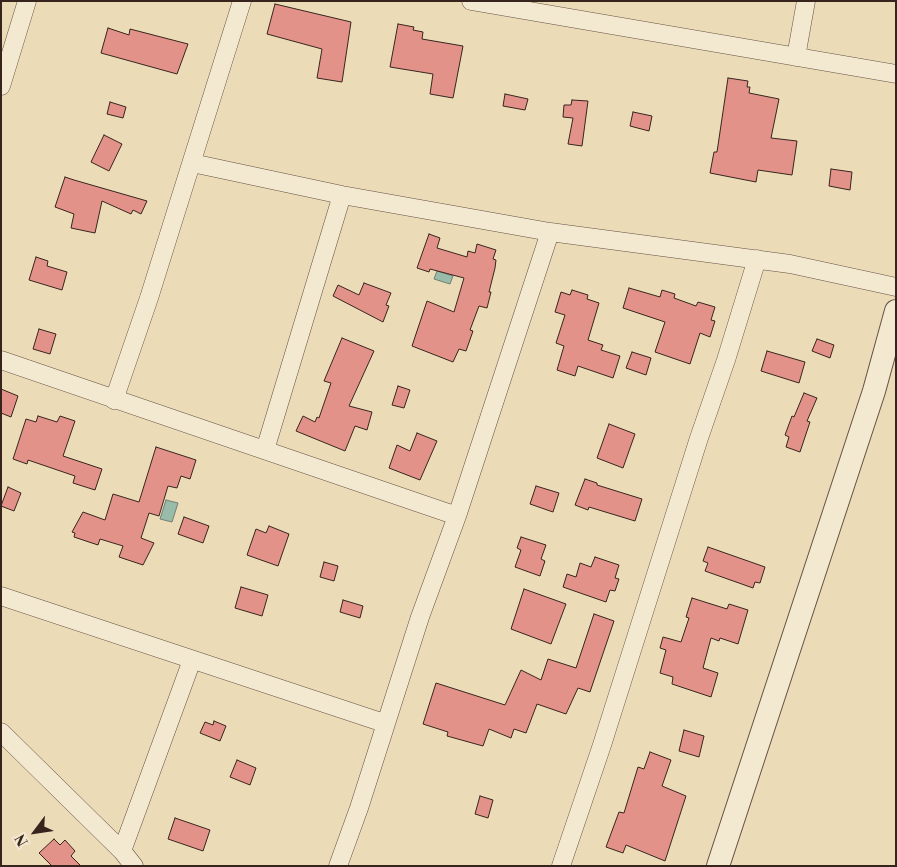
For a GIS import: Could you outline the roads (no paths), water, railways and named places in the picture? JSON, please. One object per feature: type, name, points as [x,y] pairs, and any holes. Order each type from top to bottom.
[{"type":"street","points":[[1,86],[27,1]]},
{"type":"street","points":[[114,400],[192,163],[242,1]]},
{"type":"street","points":[[471,1],[896,74]]},
{"type":"street","points":[[796,57],[806,1]]},
{"type":"street","points":[[192,163],[342,195],[550,232],[757,259],[896,287]]},
{"type":"street","points":[[265,450],[342,195]]},
{"type":"street","points":[[338,866],[359,808],[384,723],[420,617],[458,516],[550,232]]},
{"type":"street","points":[[561,866],[726,360],[757,259]]},
{"type":"street","points":[[718,866],[874,391],[896,311]]},
{"type":"street","points":[[1,360],[458,516]]},
{"type":"street","points":[[1,596],[384,723]]},
{"type":"street","points":[[122,851],[192,660]]},
{"type":"street","points":[[1,732],[122,851],[134,866]]}]
